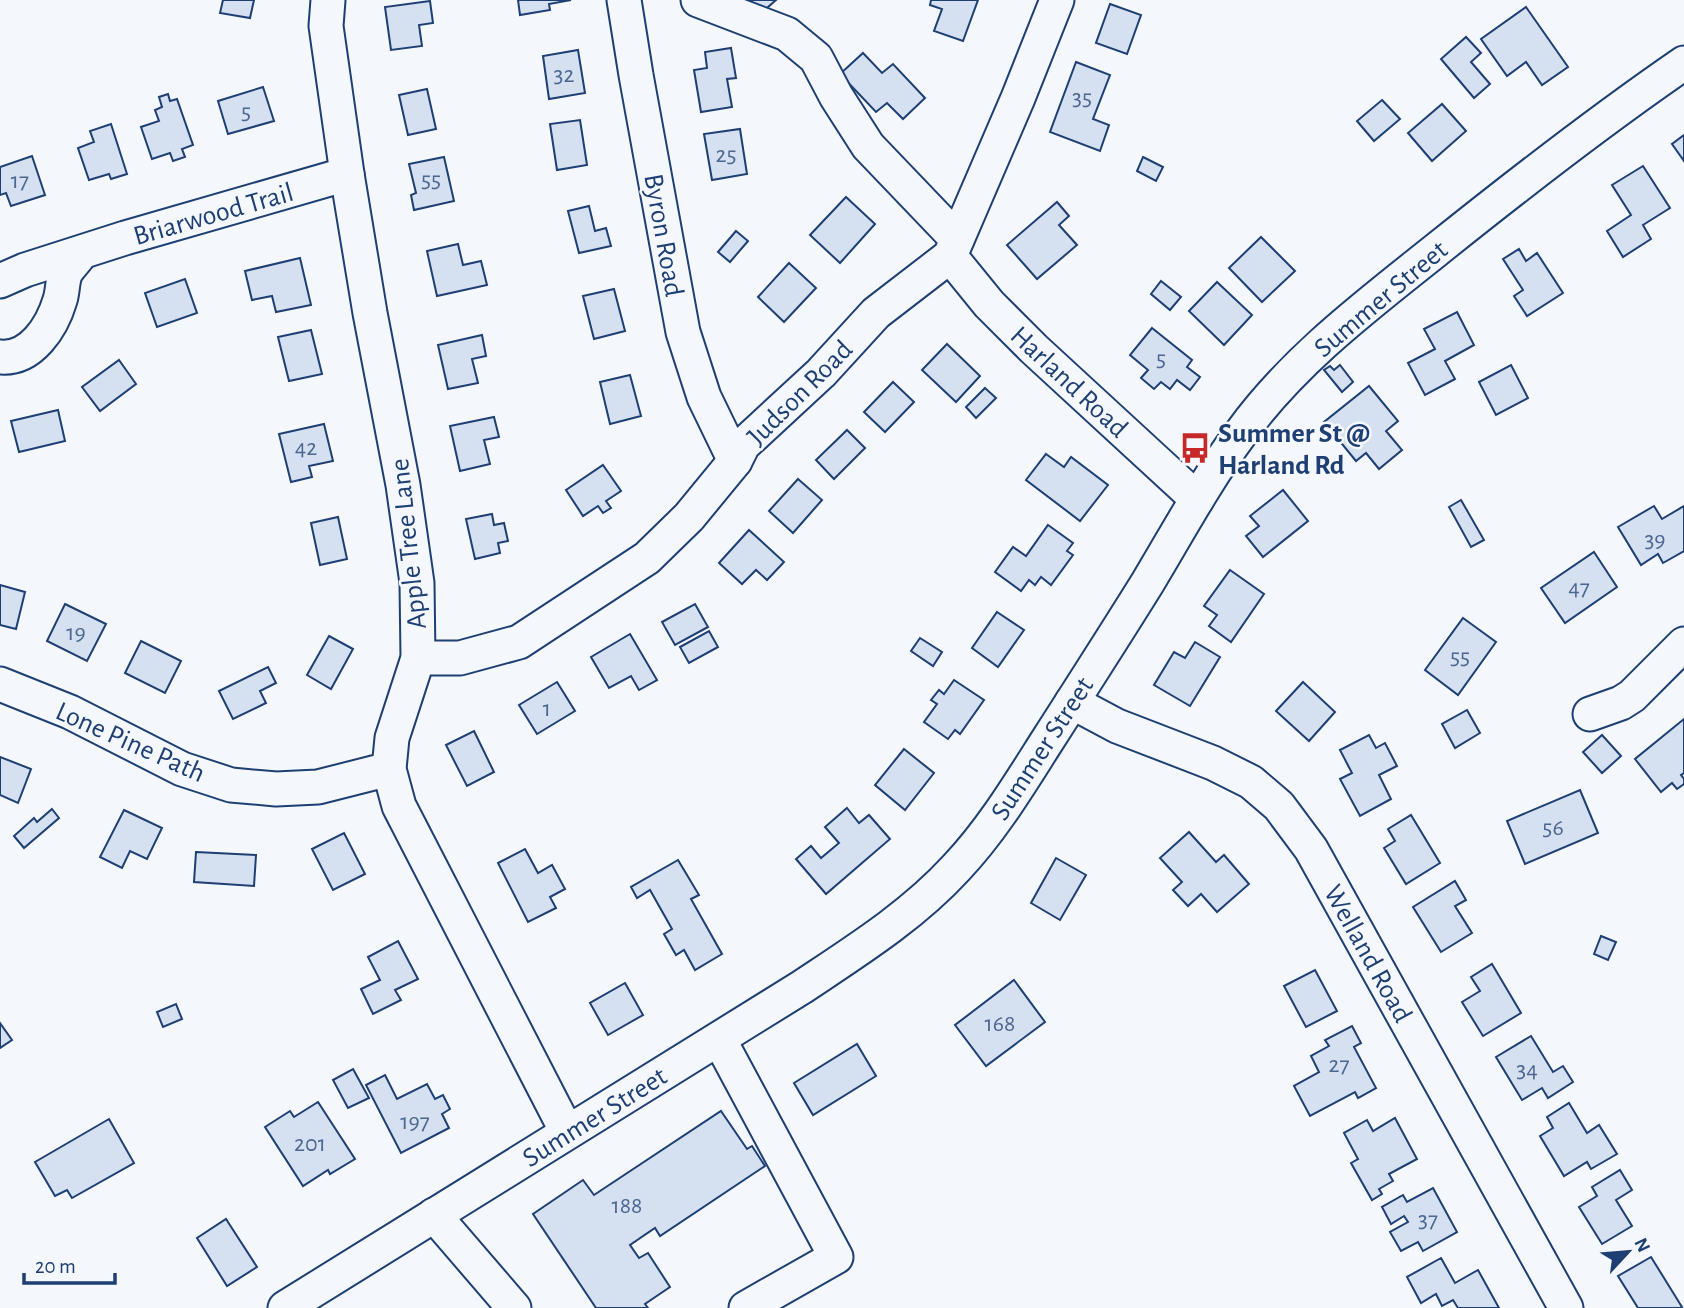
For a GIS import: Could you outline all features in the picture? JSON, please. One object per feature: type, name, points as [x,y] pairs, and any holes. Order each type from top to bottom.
[{"type":"street","name":"Apple Tree Lane","points":[[328,0],[326,26],[347,174],[370,313],[404,485],[417,583],[418,658],[393,738],[389,769],[399,806],[567,1132]]},
{"type":"street","name":"Harland Road","points":[[698,0],[787,34],[816,58],[836,96],[869,146],[953,248],[989,304],[1197,499]]},
{"type":"street","name":"Judson Road","points":[[418,658],[460,658],[519,642],[647,558],[689,517],[735,461],[743,445],[821,373],[876,313],[953,248],[1058,0]]},
{"type":"street","name":"Byron Road","points":[[629,2],[636,75],[683,332],[704,397],[735,461]]},
{"type":"street","name":"Summer Street","points":[[285,1308],[802,987],[882,933],[919,904],[957,868],[987,832],[1017,789],[1148,582],[1197,499],[1240,433],[1272,395],[1329,339],[1399,279],[1642,91],[1684,63]]},
{"type":"street","name":"Briarwood Trail","points":[[0,281],[125,238],[347,174]]},
{"type":"street","points":[[0,357],[9,358],[25,353],[47,330],[60,301],[65,274],[80,254]]},
{"type":"street","points":[[1590,714],[1632,696],[1684,644]]},
{"type":"street","name":"Lone Pine Path","points":[[0,684],[70,712],[182,769],[231,785],[276,789],[318,787],[389,769]]},
{"type":"street","name":"Welland Road","points":[[1072,702],[1117,726],[1213,763],[1251,782],[1279,806],[1311,849],[1566,1308]]},
{"type":"street","points":[[719,1039],[836,1257],[746,1308]]},
{"type":"street","points":[[434,1215],[514,1308]]},
{"type":"building","points":[[223,0],[254,0],[250,18],[220,13]]},
{"type":"building","points":[[518,0],[571,0],[549,4],[550,10],[520,15]]},
{"type":"building","points":[[745,0],[776,0],[759,15]]},
{"type":"building","points":[[931,0],[978,0],[963,41],[934,31],[942,9],[930,5]]},
{"type":"building","points":[[430,1],[433,23],[419,25],[422,46],[391,50],[385,7]]},
{"type":"building","points":[[1110,4],[1141,15],[1127,54],[1096,43]]},
{"type":"building","points":[[1526,7],[1568,67],[1542,85],[1526,62],[1507,76],[1481,39]]},
{"type":"building","points":[[1466,37],[1481,53],[1471,62],[1490,84],[1474,98],[1441,59]]},
{"type":"building","points":[[731,48],[736,78],[727,79],[732,107],[701,112],[694,70],[707,68],[705,52]]},
{"type":"building","points":[[578,50],[585,93],[549,99],[543,56]]},
{"type":"building","points":[[863,53],[882,73],[893,64],[925,98],[903,119],[887,103],[876,112],[840,74]]},
{"type":"building","points":[[1076,62],[1110,75],[1093,119],[1109,125],[1100,151],[1050,132]]},
{"type":"building","points":[[263,87],[274,121],[228,134],[218,101]]},
{"type":"building","points":[[427,89],[436,129],[408,135],[399,95]]},
{"type":"building","points":[[168,94],[170,101],[177,99],[193,145],[182,149],[185,157],[173,161],[170,153],[152,159],[141,127],[159,121],[155,110],[162,107],[159,97]]},
{"type":"building","points":[[1382,100],[1400,119],[1374,141],[1357,121]]},
{"type":"building","points":[[1442,104],[1466,131],[1432,161],[1408,133]]},
{"type":"building","points":[[580,120],[587,165],[557,170],[550,124]]},
{"type":"building","points":[[111,124],[127,174],[111,179],[109,174],[89,180],[78,148],[94,142],[90,131]]},
{"type":"building","points":[[740,129],[747,174],[712,180],[704,134]]},
{"type":"building","points":[[1684,135],[1684,161],[1672,144]]},
{"type":"building","points":[[32,156],[45,195],[11,206],[6,193],[0,195],[0,167]]},
{"type":"building","points":[[444,157],[454,201],[414,210],[411,195],[416,193],[409,164]]},
{"type":"building","points":[[1143,157],[1163,167],[1156,181],[1137,171]]},
{"type":"building","points":[[1643,166],[1670,208],[1643,225],[1651,239],[1623,257],[1607,231],[1631,215],[1612,185]]},
{"type":"building","points":[[846,197],[875,224],[840,263],[810,235]]},
{"type":"building","points":[[1057,202],[1069,216],[1059,225],[1077,245],[1037,279],[1007,245]]},
{"type":"building","points":[[589,206],[595,231],[606,228],[611,246],[579,253],[568,211]]},
{"type":"building","points":[[736,231],[748,241],[730,262],[718,252]]},
{"type":"building","points":[[1261,237],[1295,271],[1262,302],[1229,268]]},
{"type":"building","points":[[458,244],[463,265],[481,261],[487,285],[437,296],[427,251]]},
{"type":"building","points":[[1519,249],[1526,261],[1537,253],[1563,293],[1527,316],[1514,296],[1523,290],[1503,259]]},
{"type":"building","points":[[300,258],[311,305],[276,312],[272,296],[252,300],[245,271]]},
{"type":"building","points":[[789,263],[816,288],[784,322],[758,297]]},
{"type":"building","points":[[185,279],[197,313],[157,327],[145,293]]},
{"type":"building","points":[[1161,281],[1181,297],[1170,310],[1151,294]]},
{"type":"building","points":[[1217,282],[1252,315],[1224,345],[1189,311]]},
{"type":"building","points":[[614,289],[625,331],[594,339],[583,296]]},
{"type":"building","points":[[1457,312],[1474,345],[1445,361],[1455,379],[1425,395],[1408,363],[1435,349],[1424,329]]},
{"type":"building","points":[[1152,328],[1192,360],[1187,367],[1200,377],[1190,390],[1177,380],[1170,389],[1161,382],[1154,389],[1141,378],[1148,370],[1130,355]]},
{"type":"building","points":[[311,330],[322,374],[289,381],[278,337]]},
{"type":"building","points":[[482,335],[486,356],[472,359],[478,383],[448,389],[438,345]]},
{"type":"building","points":[[947,344],[980,376],[956,402],[922,370]]},
{"type":"building","points":[[119,360],[136,384],[100,411],[82,387]]},
{"type":"building","points":[[1340,365],[1353,382],[1342,392],[1324,370],[1330,366],[1334,370]]},
{"type":"building","points":[[1511,365],[1528,398],[1496,415],[1479,382]]},
{"type":"building","points":[[630,375],[641,416],[610,424],[600,382]]},
{"type":"building","points":[[893,382],[914,402],[885,432],[864,412]]},
{"type":"building","points":[[1369,386],[1398,421],[1386,431],[1402,450],[1379,469],[1366,453],[1356,461],[1324,422]]},
{"type":"building","points":[[985,388],[996,398],[976,418],[966,407]]},
{"type":"building","points":[[58,410],[65,441],[19,452],[11,421]]},
{"type":"building","points":[[494,417],[499,437],[484,440],[490,464],[460,471],[450,426]]},
{"type":"building","points":[[324,424],[333,461],[309,466],[312,477],[291,482],[279,434]]},
{"type":"building","points":[[847,430],[865,448],[834,479],[816,460]]},
{"type":"building","points":[[1046,454],[1064,467],[1071,457],[1108,485],[1080,521],[1026,480]]},
{"type":"building","points":[[603,465],[621,491],[606,501],[611,508],[603,513],[598,506],[583,516],[566,490]]},
{"type":"building","points":[[798,479],[822,500],[793,533],[769,511]]},
{"type":"building","points":[[1283,490],[1308,521],[1263,557],[1246,536],[1259,526],[1250,516]]},
{"type":"building","points":[[1461,500],[1484,540],[1471,547],[1449,507]]},
{"type":"building","points":[[1654,506],[1662,519],[1684,506],[1684,551],[1663,563],[1658,554],[1641,565],[1618,527]]},
{"type":"building","points":[[492,514],[494,525],[504,523],[508,541],[498,543],[500,553],[475,559],[466,519]]},
{"type":"building","points":[[338,517],[347,559],[320,565],[311,523]]},
{"type":"building","points":[[1048,525],[1073,543],[1067,551],[1073,555],[1051,585],[1041,577],[1035,585],[1029,580],[1021,591],[995,572],[1013,547],[1026,556]]},
{"type":"building","points":[[749,530],[784,562],[767,580],[756,570],[742,584],[719,563]]},
{"type":"building","points":[[1594,552],[1617,587],[1565,623],[1541,588]]},
{"type":"building","points":[[1230,570],[1264,594],[1231,642],[1209,626],[1217,615],[1204,606]]},
{"type":"building","points":[[0,585],[25,592],[16,629],[0,625]]},
{"type":"building","points":[[65,604],[106,624],[87,661],[47,641]]},
{"type":"building","points":[[695,604],[708,627],[675,645],[662,622]]},
{"type":"building","points":[[997,612],[1024,630],[998,667],[972,648]]},
{"type":"building","points":[[1463,618],[1496,642],[1458,695],[1425,670]]},
{"type":"building","points":[[709,631],[718,647],[689,663],[680,647]]},
{"type":"building","points":[[630,634],[657,680],[639,690],[631,676],[609,688],[591,657]]},
{"type":"building","points":[[329,636],[353,649],[331,689],[307,675]]},
{"type":"building","points":[[920,638],[942,652],[933,666],[911,651]]},
{"type":"building","points":[[141,641],[181,661],[165,693],[125,673]]},
{"type":"building","points":[[1195,642],[1220,657],[1190,706],[1154,685],[1174,652],[1185,658]]},
{"type":"building","points":[[268,667],[276,683],[260,691],[266,703],[233,719],[219,691]]},
{"type":"building","points":[[954,680],[984,700],[960,734],[955,730],[948,739],[924,722],[937,704],[931,700],[939,690],[944,694]]},
{"type":"building","points":[[557,682],[575,711],[537,734],[519,705]]},
{"type":"building","points":[[1303,682],[1335,712],[1309,741],[1276,711]]},
{"type":"building","points":[[1467,710],[1480,733],[1455,748],[1442,724]]},
{"type":"building","points":[[1684,719],[1684,773],[1681,775],[1684,784],[1677,789],[1672,783],[1661,792],[1635,759]]},
{"type":"building","points":[[474,731],[494,772],[467,786],[446,745]]},
{"type":"building","points":[[1369,735],[1376,748],[1385,743],[1397,766],[1379,775],[1391,799],[1360,816],[1340,779],[1352,773],[1340,750]]},
{"type":"building","points":[[1602,735],[1621,756],[1602,773],[1583,752]]},
{"type":"building","points":[[904,749],[934,773],[905,810],[875,785]]},
{"type":"building","points":[[0,757],[31,769],[18,803],[0,795]]},
{"type":"building","points":[[1580,790],[1598,833],[1525,864],[1507,821]]},
{"type":"building","points":[[847,808],[859,823],[869,815],[890,839],[826,894],[796,859],[811,846],[821,858],[839,843],[825,827]]},
{"type":"building","points":[[52,809],[59,818],[24,848],[14,836],[34,818],[37,822]]},
{"type":"building","points":[[124,810],[162,828],[147,859],[130,851],[122,868],[100,857]]},
{"type":"building","points":[[1411,815],[1440,863],[1406,884],[1384,848],[1395,841],[1388,829]]},
{"type":"building","points":[[1189,832],[1216,862],[1224,855],[1249,884],[1217,912],[1201,894],[1188,906],[1173,890],[1182,882],[1160,858]]},
{"type":"building","points":[[344,833],[365,874],[333,890],[312,849]]},
{"type":"building","points":[[525,849],[538,873],[552,865],[565,889],[550,897],[556,908],[528,922],[498,863]]},
{"type":"building","points":[[196,852],[256,855],[254,886],[194,882]]},
{"type":"building","points":[[1056,858],[1086,875],[1060,920],[1031,903]]},
{"type":"building","points":[[678,860],[699,895],[691,899],[722,954],[695,970],[684,950],[676,955],[664,934],[672,929],[650,890],[637,898],[631,887]]},
{"type":"building","points":[[1455,881],[1466,900],[1455,906],[1472,933],[1441,952],[1413,907]]},
{"type":"building","points":[[1601,936],[1616,942],[1608,960],[1594,954]]},
{"type":"building","points":[[398,941],[418,979],[395,990],[401,1000],[373,1014],[361,989],[380,980],[368,957]]},
{"type":"building","points":[[1492,964],[1521,1013],[1483,1036],[1462,1002],[1480,991],[1471,977]]},
{"type":"building","points":[[1315,970],[1337,1011],[1306,1027],[1284,986]]},
{"type":"building","points":[[1014,980],[1045,1022],[986,1066],[955,1025]]},
{"type":"building","points":[[625,983],[643,1015],[608,1035],[590,1003]]},
{"type":"building","points":[[176,1004],[182,1019],[163,1027],[157,1012]]},
{"type":"building","points":[[0,1023],[12,1040],[0,1048]]},
{"type":"building","points":[[1352,1026],[1361,1043],[1354,1047],[1376,1088],[1358,1098],[1355,1092],[1310,1116],[1294,1086],[1319,1072],[1311,1056],[1329,1046],[1325,1040]]},
{"type":"building","points":[[1531,1036],[1553,1072],[1563,1066],[1573,1082],[1548,1098],[1542,1088],[1522,1100],[1496,1057]]},
{"type":"building","points":[[857,1044],[876,1076],[813,1115],[794,1083]]},
{"type":"building","points":[[353,1069],[369,1098],[348,1108],[333,1080]]},
{"type":"building","points":[[385,1075],[397,1099],[427,1084],[435,1099],[443,1095],[450,1109],[442,1114],[449,1128],[401,1153],[366,1085]]},
{"type":"building","points":[[318,1102],[355,1159],[330,1174],[328,1170],[303,1186],[265,1127],[290,1111],[294,1117]]},
{"type":"building","points":[[1569,1103],[1587,1133],[1599,1125],[1617,1154],[1591,1169],[1587,1162],[1564,1176],[1540,1136],[1553,1128],[1547,1117]]},
{"type":"building","points":[[721,1111],[747,1149],[752,1146],[765,1166],[660,1236],[655,1228],[630,1245],[639,1258],[648,1253],[670,1287],[645,1304],[648,1308],[596,1308],[533,1214],[583,1180],[594,1195]]},
{"type":"building","points":[[1395,1118],[1417,1159],[1389,1174],[1393,1181],[1379,1189],[1382,1194],[1372,1200],[1351,1163],[1358,1159],[1344,1133],[1367,1120],[1373,1131]]},
{"type":"building","points":[[109,1119],[134,1163],[72,1198],[67,1190],[55,1196],[35,1162]]},
{"type":"building","points":[[1620,1170],[1632,1190],[1616,1200],[1632,1226],[1602,1244],[1579,1207],[1597,1196],[1592,1187]]},
{"type":"building","points":[[1433,1188],[1457,1232],[1423,1251],[1418,1242],[1401,1251],[1390,1232],[1408,1222],[1404,1216],[1391,1224],[1382,1207],[1403,1195],[1407,1202]]},
{"type":"building","points":[[226,1219],[257,1267],[227,1286],[197,1238]]},
{"type":"building","points":[[1651,1257],[1682,1307],[1638,1308],[1618,1276]]},
{"type":"building","points":[[1441,1258],[1455,1283],[1478,1270],[1499,1308],[1458,1308],[1453,1300],[1442,1306],[1436,1294],[1421,1303],[1407,1277]]},
{"type":"place","name":"Summer St @ Harland Rd","points":[[1195,448]]}]
